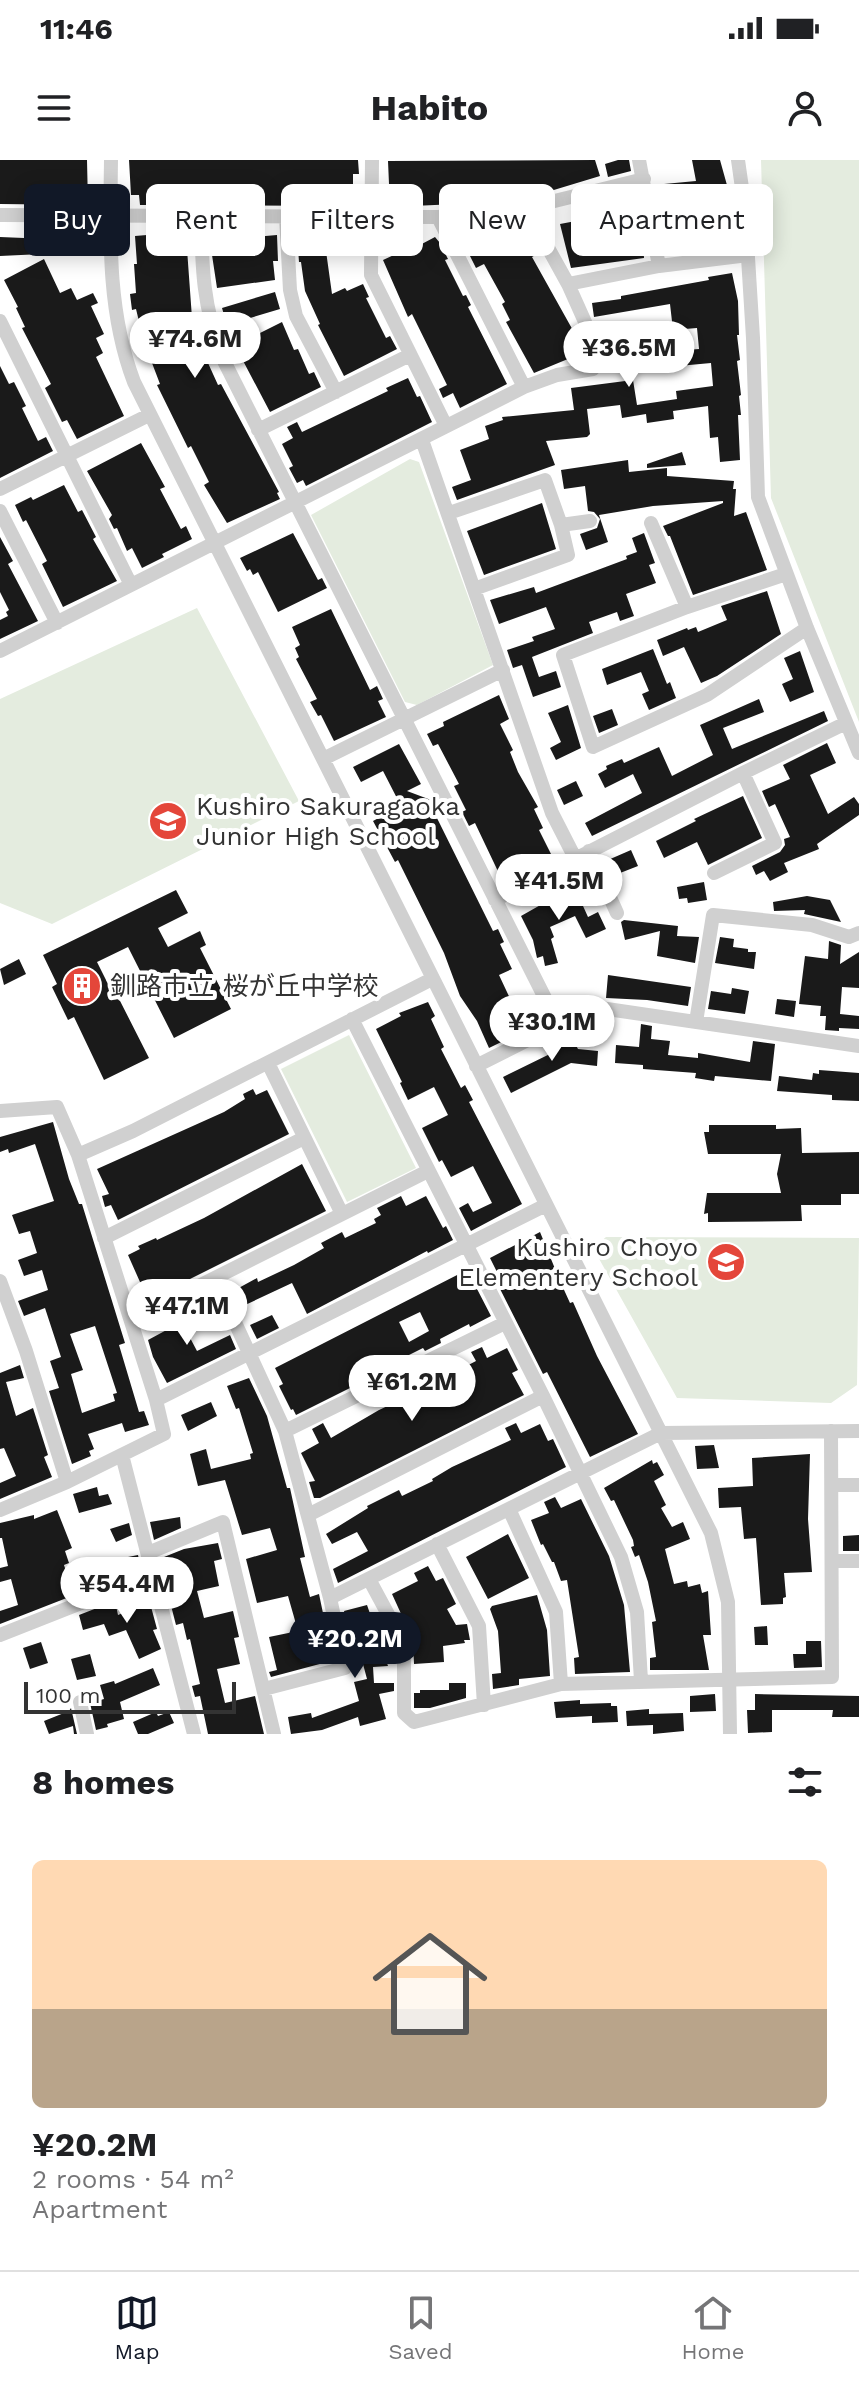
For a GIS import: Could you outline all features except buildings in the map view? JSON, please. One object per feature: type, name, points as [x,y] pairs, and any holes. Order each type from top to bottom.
[{"type":"street","points":[[111,160],[111,184]]},
{"type":"street","points":[[372,160],[372,184]]},
{"type":"street","points":[[639,160],[659,266]]},
{"type":"street","points":[[738,160],[741,184]]},
{"type":"street","points":[[555,201],[644,179]]},
{"type":"street","points":[[0,215],[24,215]]},
{"type":"street","points":[[423,217],[438,217],[524,387]]},
{"type":"street","points":[[111,256],[112,301],[124,356],[149,415],[711,1533],[728,1602],[730,1734]]},
{"type":"street","points":[[202,256],[202,281],[211,326],[222,357],[559,1024],[476,1066]]},
{"type":"street","points":[[288,256],[290,290],[296,316],[336,392]]},
{"type":"street","points":[[371,256],[371,275],[446,426]]},
{"type":"street","points":[[0,651],[524,387],[557,375],[593,369],[585,322],[553,256]]},
{"type":"street","points":[[568,284],[659,266],[740,256]]},
{"type":"street","points":[[748,256],[758,497],[807,628],[859,753]]},
{"type":"street","points":[[0,321],[131,585]]},
{"type":"street","points":[[258,430],[410,355]]},
{"type":"street","points":[[0,489],[149,415]]},
{"type":"street","points":[[422,440],[552,813],[575,858]]},
{"type":"street","points":[[449,513],[545,480],[561,525],[568,555],[474,589]]},
{"type":"street","points":[[0,511],[57,623]]},
{"type":"street","points":[[561,525],[590,521]]},
{"type":"street","points":[[651,523],[687,607]]},
{"type":"street","points":[[786,574],[687,607],[563,655],[593,747],[707,695],[807,628]]},
{"type":"street","points":[[323,759],[503,670]]},
{"type":"street","points":[[495,900],[846,723]]},
{"type":"street","points":[[714,873],[775,843],[743,773]]},
{"type":"street","points":[[589,851],[617,913]]},
{"type":"street","points":[[696,1022],[713,915],[812,925],[849,937],[859,933]]},
{"type":"street","points":[[78,1155],[133,1131],[432,979]]},
{"type":"street","points":[[552,1012],[573,1004],[859,1046]]},
{"type":"street","points":[[352,1019],[621,1557],[637,1612],[641,1681]]},
{"type":"street","points":[[268,1063],[342,1214]]},
{"type":"street","points":[[0,1111],[57,1107],[78,1155],[164,1434],[67,1482],[0,1510]]},
{"type":"street","points":[[104,1238],[304,1138]]},
{"type":"street","points":[[131,1320],[428,1171]]},
{"type":"street","points":[[156,1400],[546,1205]]},
{"type":"street","points":[[215,1279],[285,1431],[330,1598],[345,1668],[264,1689]]},
{"type":"street","points":[[0,1281],[26,1351],[67,1482]]},
{"type":"street","points":[[285,1431],[505,1323]]},
{"type":"street","points":[[308,1515],[543,1396]]},
{"type":"street","points":[[369,1579],[404,1644],[404,1713],[414,1722],[561,1684],[832,1677],[831,1431]]},
{"type":"street","points":[[330,1598],[661,1433],[859,1431]]},
{"type":"street","points":[[122,1455],[194,1734]]},
{"type":"street","points":[[832,1485],[859,1485]]},
{"type":"street","points":[[509,1509],[556,1612],[561,1684]]},
{"type":"street","points":[[148,1553],[223,1522],[274,1734]]},
{"type":"street","points":[[437,1544],[479,1626],[484,1705]]},
{"type":"street","points":[[833,1561],[859,1561]]},
{"type":"street","points":[[0,1635],[152,1575]]},
{"type":"street","points":[[80,1702],[87,1734]]},
{"type":"shaded area","points":[[761,160],[859,160],[859,722],[771,498],[764,256],[773,256],[773,184],[762,184]]},
{"type":"shaded area","points":[[410,459],[419,462],[493,665],[417,705],[405,702],[311,515]]},
{"type":"shaded area","points":[[197,608],[299,801],[52,924],[0,903],[0,699]]},
{"type":"shaded area","points":[[349,1035],[416,1168],[347,1202],[281,1069]]},
{"type":"shaded area","points":[[606,1237],[859,1238],[857,1385],[831,1403],[677,1398],[593,1248]]},
{"type":"place","name":"Kushiro Sakuragaoka Junior High School","points":[[168,821]]},
{"type":"place","name":"釧路市立 桜が丘中学校","points":[[82,986]]},
{"type":"place","name":"Kushiro Choyo Elementery School","points":[[726,1262]]}]
